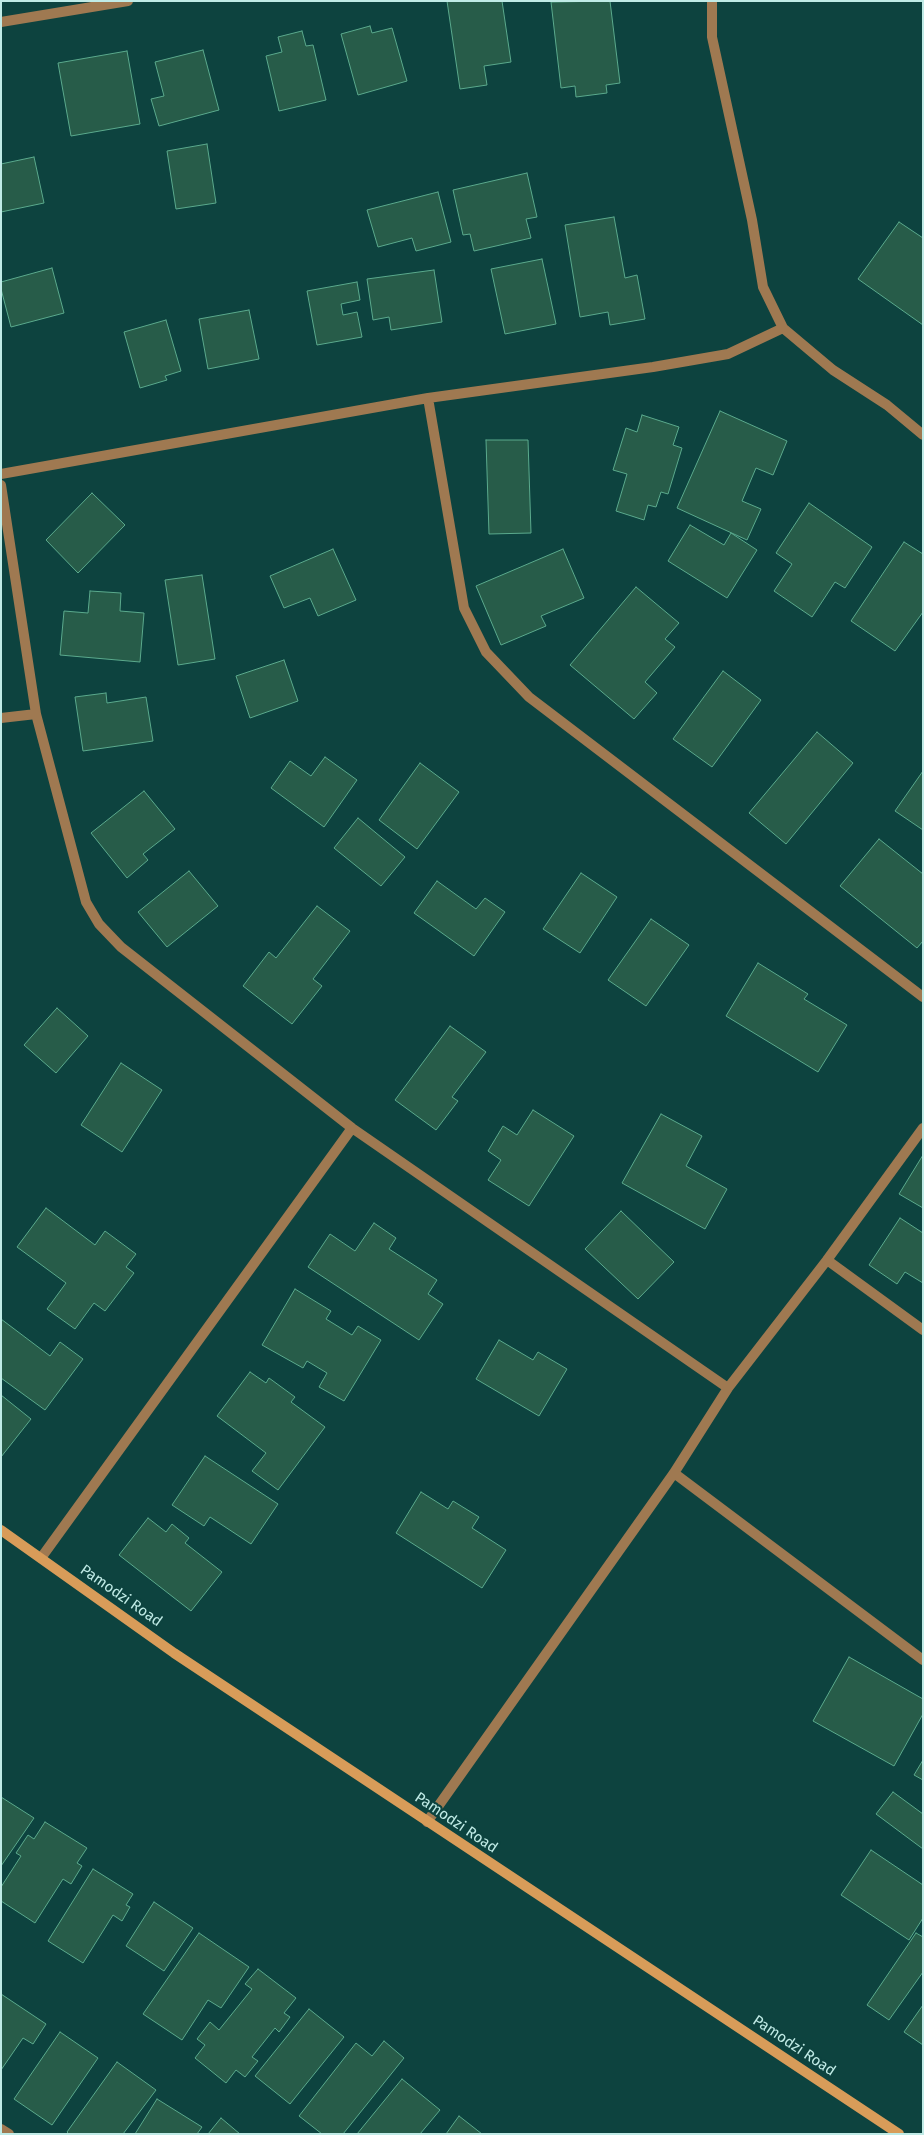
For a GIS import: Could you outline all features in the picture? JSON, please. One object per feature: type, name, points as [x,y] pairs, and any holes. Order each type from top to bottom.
[{"type":"street","points":[[1,22],[128,1]]},
{"type":"street","points":[[712,1],[712,37],[752,220],[763,287],[783,328],[833,370],[886,405],[923,435]]},
{"type":"street","points":[[1,474],[428,398],[653,367],[728,354],[783,328]]},
{"type":"street","points":[[428,398],[464,608],[486,652],[529,697],[923,997]]},
{"type":"street","points":[[1,485],[36,714],[86,902],[99,924],[122,947],[352,1128],[728,1388]]},
{"type":"street","points":[[1,718],[36,714]]},
{"type":"street","points":[[41,1558],[352,1128]]},
{"type":"street","points":[[427,1822],[674,1473],[728,1388],[826,1260],[923,1128]]},
{"type":"street","points":[[826,1260],[923,1330]]},
{"type":"street","points":[[674,1473],[923,1660]]},
{"type":"street","name":"Pamodzi Road","points":[[1,1530],[174,1653],[899,2134]]},
{"type":"street","points":[[1,2129],[9,2134]]},
{"type":"building","points":[[447,1],[502,1],[511,62],[484,66],[487,85],[460,89]]},
{"type":"building","points":[[610,1],[620,83],[606,85],[607,93],[576,97],[575,86],[561,88],[551,2]]},
{"type":"building","points":[[370,26],[372,33],[392,28],[407,81],[358,95],[341,34]]},
{"type":"building","points":[[302,31],[306,46],[313,45],[326,100],[279,111],[266,56],[282,52],[278,37]]},
{"type":"building","points":[[203,50],[219,110],[159,126],[151,99],[164,96],[155,62]]},
{"type":"building","points":[[127,51],[140,124],[71,136],[58,63]]},
{"type":"building","points":[[207,144],[216,203],[176,209],[167,151]]},
{"type":"building","points":[[34,157],[44,203],[1,212],[1,164]]},
{"type":"building","points":[[527,173],[537,217],[526,219],[531,238],[474,251],[470,234],[463,235],[453,190]]},
{"type":"building","points":[[438,192],[451,242],[416,251],[412,238],[378,247],[367,210]]},
{"type":"building","points":[[614,217],[625,278],[637,275],[645,319],[610,325],[608,312],[580,317],[565,225]]},
{"type":"building","points":[[899,222],[923,238],[923,325],[858,279]]},
{"type":"building","points":[[542,259],[556,324],[505,334],[491,269]]},
{"type":"building","points":[[52,268],[64,313],[11,327],[1,289],[1,282]]},
{"type":"building","points":[[434,270],[442,322],[391,330],[389,317],[373,320],[367,279]]},
{"type":"building","points":[[357,282],[360,300],[341,304],[343,315],[357,312],[362,337],[317,345],[307,291]]},
{"type":"building","points":[[249,310],[259,359],[208,369],[199,319]]},
{"type":"building","points":[[166,320],[181,371],[165,376],[167,380],[140,388],[124,332]]},
{"type":"building","points":[[720,411],[787,441],[773,475],[756,468],[742,501],[761,509],[747,540],[677,508]]},
{"type":"building","points":[[642,415],[679,427],[673,445],[682,448],[668,494],[661,492],[656,507],[648,505],[644,520],[616,511],[627,474],[613,470],[626,428],[637,432]]},
{"type":"building","points":[[486,440],[528,440],[531,533],[489,534]]},
{"type":"building","points":[[92,493],[125,525],[78,573],[46,540]]},
{"type":"building","points":[[809,503],[872,547],[845,588],[835,582],[812,617],[774,591],[792,564],[776,553]]},
{"type":"building","points":[[690,525],[724,545],[731,533],[757,550],[727,598],[668,561]]},
{"type":"building","points":[[904,542],[923,554],[923,612],[895,651],[851,621]]},
{"type":"building","points":[[333,549],[356,600],[318,616],[310,598],[284,608],[270,576]]},
{"type":"building","points":[[563,549],[584,598],[541,616],[546,626],[501,645],[476,586]]},
{"type":"building","points":[[202,575],[215,659],[178,665],[165,580]]},
{"type":"building","points":[[636,587],[679,623],[665,639],[675,647],[645,682],[657,693],[634,719],[570,665]]},
{"type":"building","points":[[90,591],[121,593],[120,611],[144,613],[140,662],[60,655],[64,611],[88,613]]},
{"type":"building","points":[[284,660],[298,701],[250,718],[236,676]]},
{"type":"building","points":[[723,671],[761,700],[712,767],[673,739]]},
{"type":"building","points":[[106,693],[107,703],[146,697],[153,741],[83,751],[75,697]]},
{"type":"building","points":[[817,732],[853,763],[786,844],[749,813]]},
{"type":"building","points":[[325,757],[357,780],[324,827],[271,788],[290,761],[311,776]]},
{"type":"building","points":[[420,763],[459,792],[417,849],[379,820]]},
{"type":"building","points":[[923,771],[923,830],[895,811]]},
{"type":"building","points":[[144,791],[175,829],[143,854],[148,860],[127,878],[91,833]]},
{"type":"building","points":[[358,818],[405,857],[381,886],[334,848]]},
{"type":"building","points":[[879,839],[923,874],[923,941],[917,948],[840,886]]},
{"type":"building","points":[[189,871],[218,906],[167,947],[138,912]]},
{"type":"building","points":[[581,873],[617,897],[580,953],[543,929]]},
{"type":"building","points":[[437,881],[476,909],[485,898],[505,912],[474,956],[414,913]]},
{"type":"building","points":[[317,906],[350,931],[313,979],[322,986],[292,1024],[243,986],[269,952],[276,958]]},
{"type":"building","points":[[651,919],[689,945],[646,1006],[608,980]]},
{"type":"building","points":[[758,963],[808,994],[804,999],[847,1025],[818,1072],[726,1016]]},
{"type":"building","points":[[57,1008],[88,1036],[56,1073],[24,1045]]},
{"type":"building","points":[[450,1026],[486,1052],[452,1097],[458,1101],[436,1130],[395,1100]]},
{"type":"building","points":[[121,1063],[162,1090],[122,1152],[81,1125]]},
{"type":"building","points":[[533,1110],[574,1136],[529,1206],[488,1180],[501,1160],[488,1151],[503,1126],[517,1135]]},
{"type":"building","points":[[661,1114],[702,1136],[686,1166],[727,1189],[705,1229],[622,1183]]},
{"type":"building","points":[[923,1155],[923,1208],[899,1194]]},
{"type":"building","points":[[46,1208],[95,1245],[105,1231],[136,1254],[126,1267],[134,1273],[105,1311],[94,1303],[75,1329],[47,1309],[66,1283],[17,1247]]},
{"type":"building","points":[[621,1211],[674,1262],[638,1299],[585,1249]]},
{"type":"building","points":[[900,1218],[923,1233],[923,1283],[905,1272],[897,1284],[869,1265]]},
{"type":"building","points":[[374,1223],[396,1238],[389,1249],[437,1280],[428,1294],[443,1304],[419,1340],[308,1267],[330,1234],[355,1251]]},
{"type":"building","points":[[295,1289],[331,1311],[326,1319],[352,1335],[358,1326],[381,1340],[344,1401],[319,1387],[327,1373],[307,1361],[303,1368],[262,1345]]},
{"type":"building","points":[[1,1319],[50,1356],[60,1342],[83,1359],[45,1410],[1,1378]]},
{"type":"building","points":[[499,1340],[533,1360],[538,1352],[567,1369],[539,1416],[476,1379]]},
{"type":"building","points":[[250,1372],[266,1383],[269,1378],[295,1397],[291,1402],[325,1427],[278,1490],[252,1471],[266,1453],[217,1416]]},
{"type":"building","points":[[1,1395],[31,1419],[1,1457]]},
{"type":"building","points":[[205,1456],[278,1504],[251,1544],[210,1517],[204,1526],[172,1505]]},
{"type":"building","points":[[421,1492],[448,1509],[453,1501],[479,1517],[472,1528],[506,1550],[482,1588],[396,1533]]},
{"type":"building","points":[[148,1518],[166,1532],[172,1524],[189,1538],[185,1543],[222,1572],[191,1611],[119,1555]]},
{"type":"building","points":[[849,1657],[923,1699],[923,1714],[894,1766],[813,1721]]},
{"type":"building","points":[[923,1760],[923,1780],[914,1775]]},
{"type":"building","points":[[893,1792],[923,1814],[923,1849],[876,1814]]},
{"type":"building","points":[[1,1797],[34,1818],[1,1866]]},
{"type":"building","points":[[45,1822],[87,1848],[77,1863],[82,1866],[71,1884],[63,1879],[35,1923],[1,1901],[1,1887],[21,1856],[16,1853],[28,1835],[34,1839]]},
{"type":"building","points":[[871,1850],[923,1885],[923,1918],[909,1940],[841,1895]]},
{"type":"building","points":[[93,1869],[133,1894],[126,1905],[130,1907],[122,1921],[113,1915],[83,1963],[48,1941]]},
{"type":"building","points":[[154,1902],[193,1928],[164,1971],[126,1946]]},
{"type":"building","points":[[199,1933],[249,1967],[221,2008],[208,2000],[182,2040],[143,2014]]},
{"type":"building","points":[[916,1933],[923,1937],[923,1972],[889,2020],[867,2005]]},
{"type":"building","points":[[258,1969],[296,1998],[284,2013],[290,2017],[279,2032],[275,2028],[252,2057],[258,2061],[245,2077],[236,2070],[226,2083],[195,2058],[205,2045],[197,2039],[210,2022],[219,2030],[252,1989],[245,1984]]},
{"type":"building","points":[[1,1994],[46,2024],[33,2044],[23,2038],[1,2070]]},
{"type":"building","points":[[923,2005],[923,2045],[904,2032]]},
{"type":"building","points":[[309,2009],[344,2037],[290,2104],[255,2076]]},
{"type":"building","points":[[60,2032],[98,2058],[52,2125],[14,2099]]},
{"type":"building","points":[[384,2041],[404,2058],[343,2134],[322,2134],[299,2116],[356,2043],[372,2056]]},
{"type":"building","points":[[117,2062],[156,2090],[123,2134],[69,2134],[67,2132]]},
{"type":"building","points":[[402,2079],[440,2110],[420,2134],[357,2134]]},
{"type":"building","points":[[157,2099],[202,2127],[197,2134],[135,2134]]},
{"type":"building","points":[[459,2116],[482,2134],[446,2134]]},
{"type":"building","points":[[221,2118],[240,2134],[208,2134]]}]
